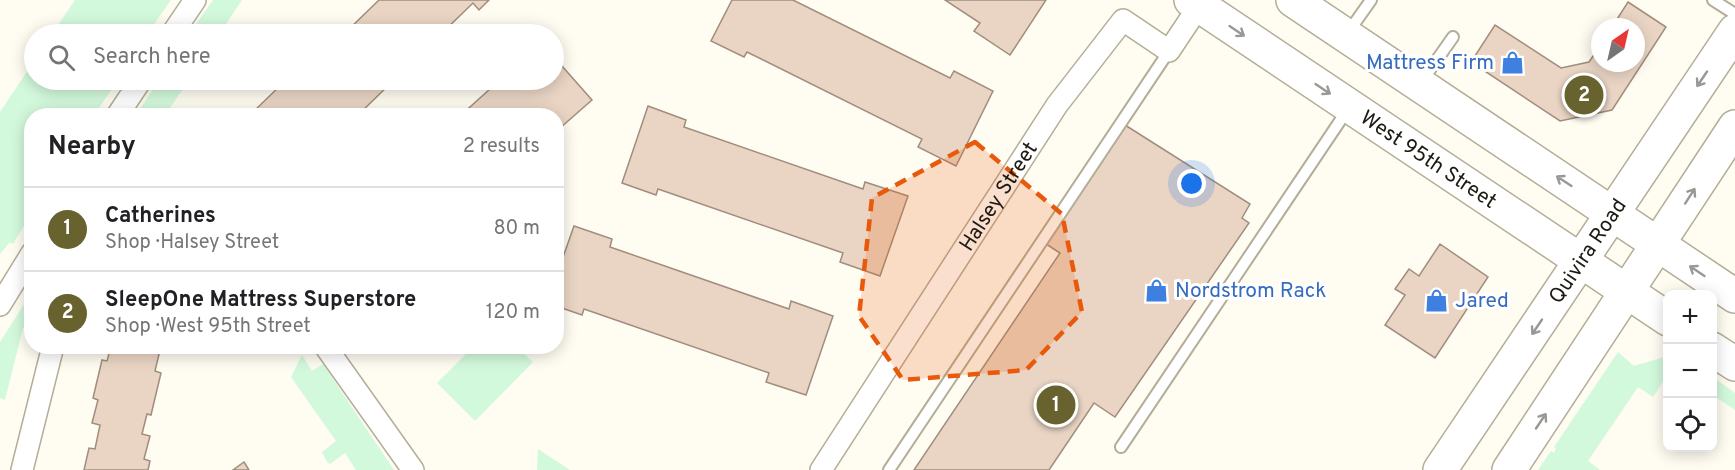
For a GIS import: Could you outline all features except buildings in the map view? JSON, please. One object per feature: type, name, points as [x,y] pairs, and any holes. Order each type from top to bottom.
[{"type":"main road","points":[[1293,0],[1735,296]]},
{"type":"main road","name":"West 95th Street","points":[[1195,3],[1663,316]]},
{"type":"main road","name":"Quivira Road","points":[[1440,470],[1735,31]]},
{"type":"main road","points":[[1509,470],[1735,127]]},
{"type":"main road","points":[[1717,352],[1735,364]]},
{"type":"street","points":[[179,24],[195,0]]},
{"type":"street","points":[[1169,51],[1195,3]]},
{"type":"street","name":"Halsey Street","points":[[821,470],[1057,105],[1123,20],[1169,51]]},
{"type":"street","points":[[122,108],[134,90]]},
{"type":"street","points":[[0,305],[24,266]]},
{"type":"street","points":[[22,470],[51,354]]},
{"type":"street","points":[[331,354],[412,470]]},
{"type":"lane","points":[[1346,36],[1371,0]]},
{"type":"lane","points":[[1713,0],[1735,14]]},
{"type":"lane","points":[[1419,84],[1453,37]]},
{"type":"lane","points":[[889,470],[1169,51]]},
{"type":"lane","points":[[1121,447],[1350,106]]},
{"type":"highlighted area","points":[[975,142],[1062,214],[1082,312],[1026,370],[903,380],[859,316],[872,198]]},
{"type":"green space","points":[[75,0],[171,0],[154,24],[59,24]]},
{"type":"green space","points":[[213,0],[242,0],[226,24],[196,24]]},
{"type":"green space","points":[[24,76],[24,90],[111,90],[99,108],[24,108],[24,226],[13,244],[10,242],[0,254],[0,112]]},
{"type":"green space","points":[[152,90],[182,90],[170,108],[141,108]]},
{"type":"green space","points":[[24,305],[24,328],[5,400],[0,398],[0,342]]},
{"type":"green space","points":[[1618,352],[1634,366],[1663,357],[1663,381],[1653,397],[1638,387],[1588,461],[1600,470],[1538,470],[1551,451],[1554,453],[1556,448],[1554,447]]},
{"type":"green space","points":[[466,354],[524,354],[533,362],[475,421],[437,383]]},
{"type":"green space","points":[[302,355],[312,371],[323,364],[394,470],[356,470],[345,453],[330,464],[327,462],[322,452],[336,441],[291,377]]},
{"type":"green space","points":[[1717,380],[1735,393],[1735,410],[1717,398]]},
{"type":"green space","points":[[538,449],[570,470],[537,470]]},
{"type":"place","name":"Mattress Firm","points":[[1512,62]]},
{"type":"place","name":"SleepOne Mattress Superstore","points":[[1584,95]]},
{"type":"place","name":"Nordstrom Rack","points":[[1157,290]]},
{"type":"place","name":"Jared","points":[[1437,300]]},
{"type":"place","name":"Catherines","points":[[1056,405]]}]
